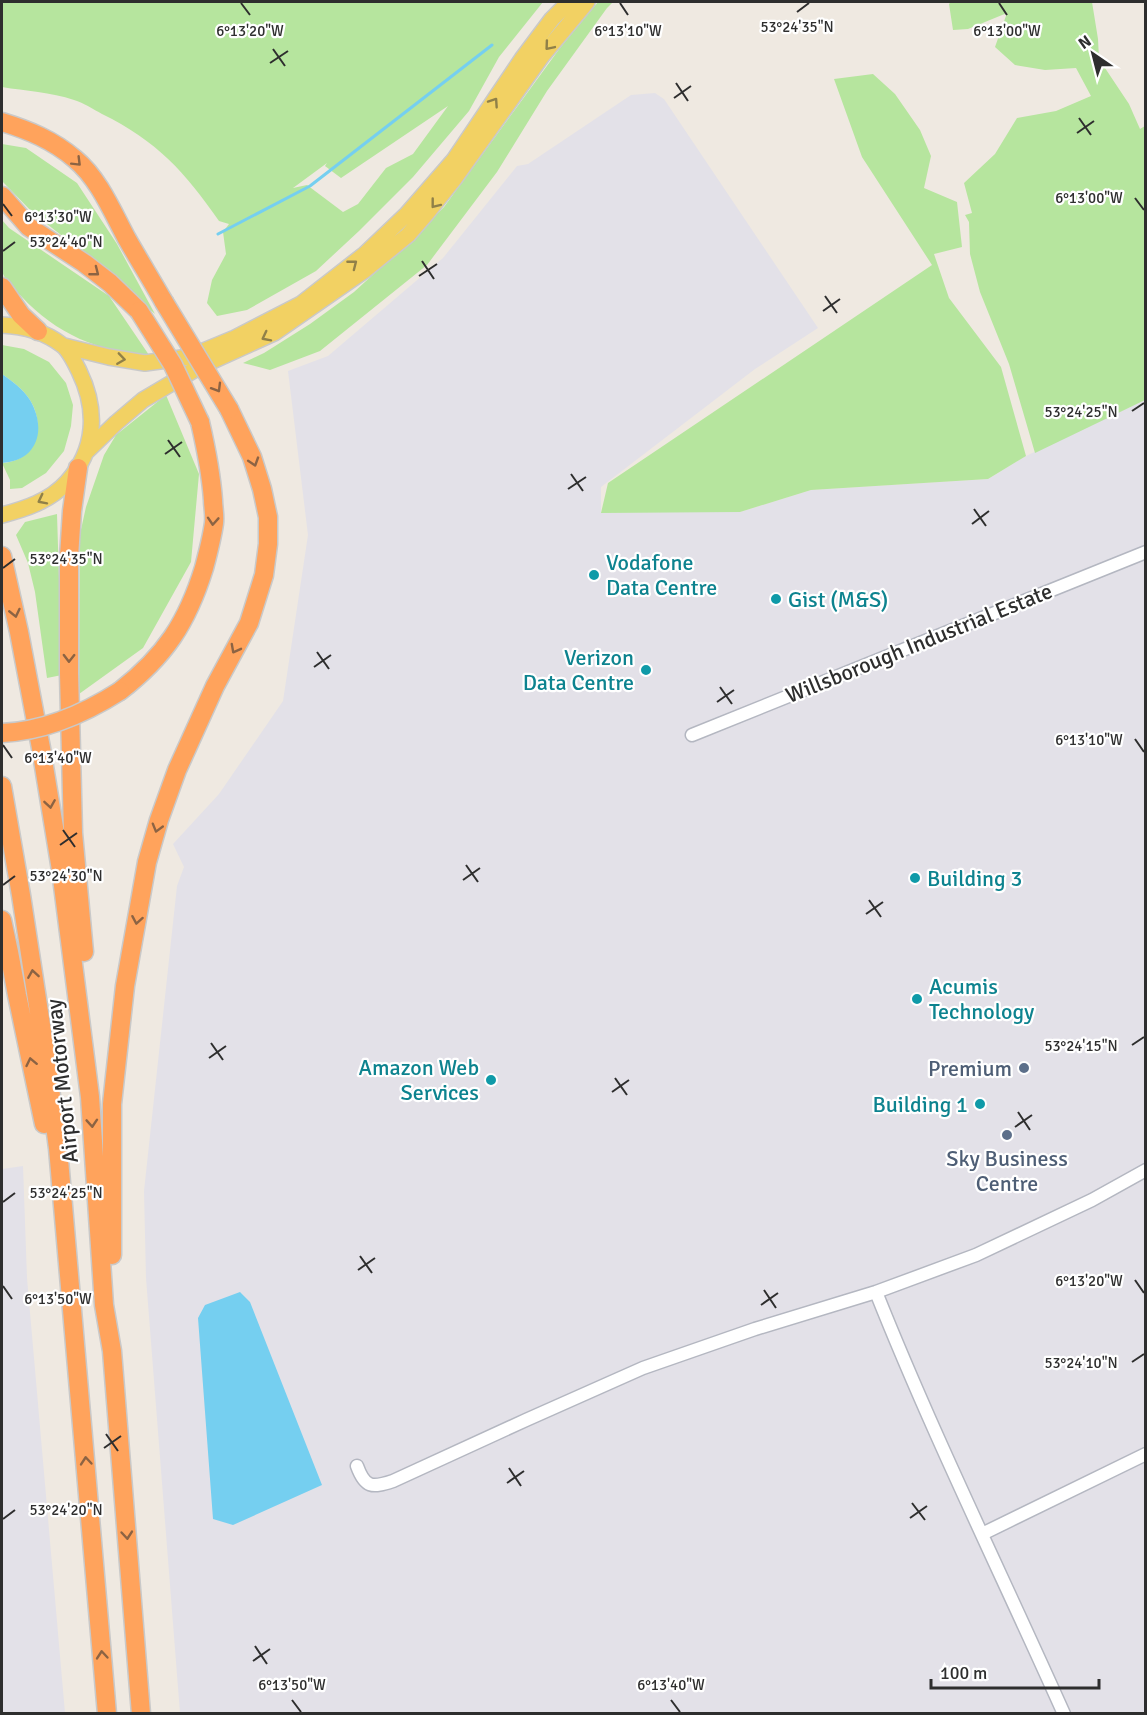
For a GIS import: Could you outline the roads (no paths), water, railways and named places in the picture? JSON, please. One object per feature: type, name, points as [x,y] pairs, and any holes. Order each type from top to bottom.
[{"type":"highway","points":[[2,122],[28,130],[55,144],[76,160],[94,181],[164,302],[230,409],[252,457],[268,517],[264,575],[249,623],[215,686],[177,770],[147,862],[125,986],[112,1104],[112,1277],[116,1330],[112,1351]]},
{"type":"highway","points":[[2,196],[29,227],[110,283],[138,311],[173,364],[200,422],[208,457],[214,521],[207,557],[196,592],[176,634],[143,673],[98,705],[67,719],[38,728],[2,733]]},
{"type":"highway","points":[[2,288],[21,315],[38,331]]},
{"type":"highway","points":[[82,460],[72,511],[69,557],[70,757],[73,833],[92,1064],[90,1097]]},
{"type":"highway","name":"Airport Motorway","points":[[2,556],[41,748],[61,870],[90,1097],[104,1305],[112,1351],[141,1713]]},
{"type":"highway","name":"Airport Motorway","points":[[2,786],[21,895],[58,1148],[107,1713]]},
{"type":"highway","points":[[2,920],[54,1179],[72,1304]]},
{"type":"highway","points":[[2,951],[16,995]]},
{"type":"main road","points":[[2,325],[20,326],[38,331],[64,346],[88,353],[145,363],[189,357],[236,338],[301,304],[365,254],[407,214],[454,160],[522,59],[569,2]]},
{"type":"main road","points":[[4,514],[47,498],[65,484],[82,460],[116,423],[143,400],[199,367],[274,333],[365,270],[408,234],[455,178],[542,56],[587,2]]},
{"type":"main road","points":[[64,346],[86,384],[92,409],[90,441],[82,460]]},
{"type":"street","name":"Willsborough Industrial Estate","points":[[692,735],[1146,552]]},
{"type":"street","points":[[357,1466],[362,1479],[368,1484],[379,1486],[393,1481],[643,1368],[755,1329],[876,1292],[976,1255],[1092,1200],[1146,1170]]},
{"type":"street","points":[[876,1292],[967,1505],[1064,1713]]},
{"type":"street","points":[[982,1534],[1146,1454]]},
{"type":"water","points":[[2,374],[21,389],[30,400],[38,422],[38,432],[31,450],[14,461],[2,463]]},
{"type":"water","points":[[240,1292],[250,1302],[322,1485],[233,1525],[213,1519],[198,1318],[205,1305]]},
{"type":"waterway","points":[[218,234],[310,186],[492,45]]},
{"type":"place","name":"Vodafone Data Centre","points":[[594,575]]},
{"type":"place","name":"Gist (M&S)","points":[[776,599]]},
{"type":"place","name":"Verizon Data Centre","points":[[646,670]]},
{"type":"place","name":"Building 3","points":[[915,878]]},
{"type":"place","name":"Acumis Technology","points":[[917,999]]},
{"type":"place","name":"Premium","points":[[1024,1068]]},
{"type":"place","name":"Amazon Web Services","points":[[491,1080]]},
{"type":"place","name":"Building 1","points":[[980,1104]]},
{"type":"place","name":"Sky Business Centre","points":[[1007,1135]]}]
